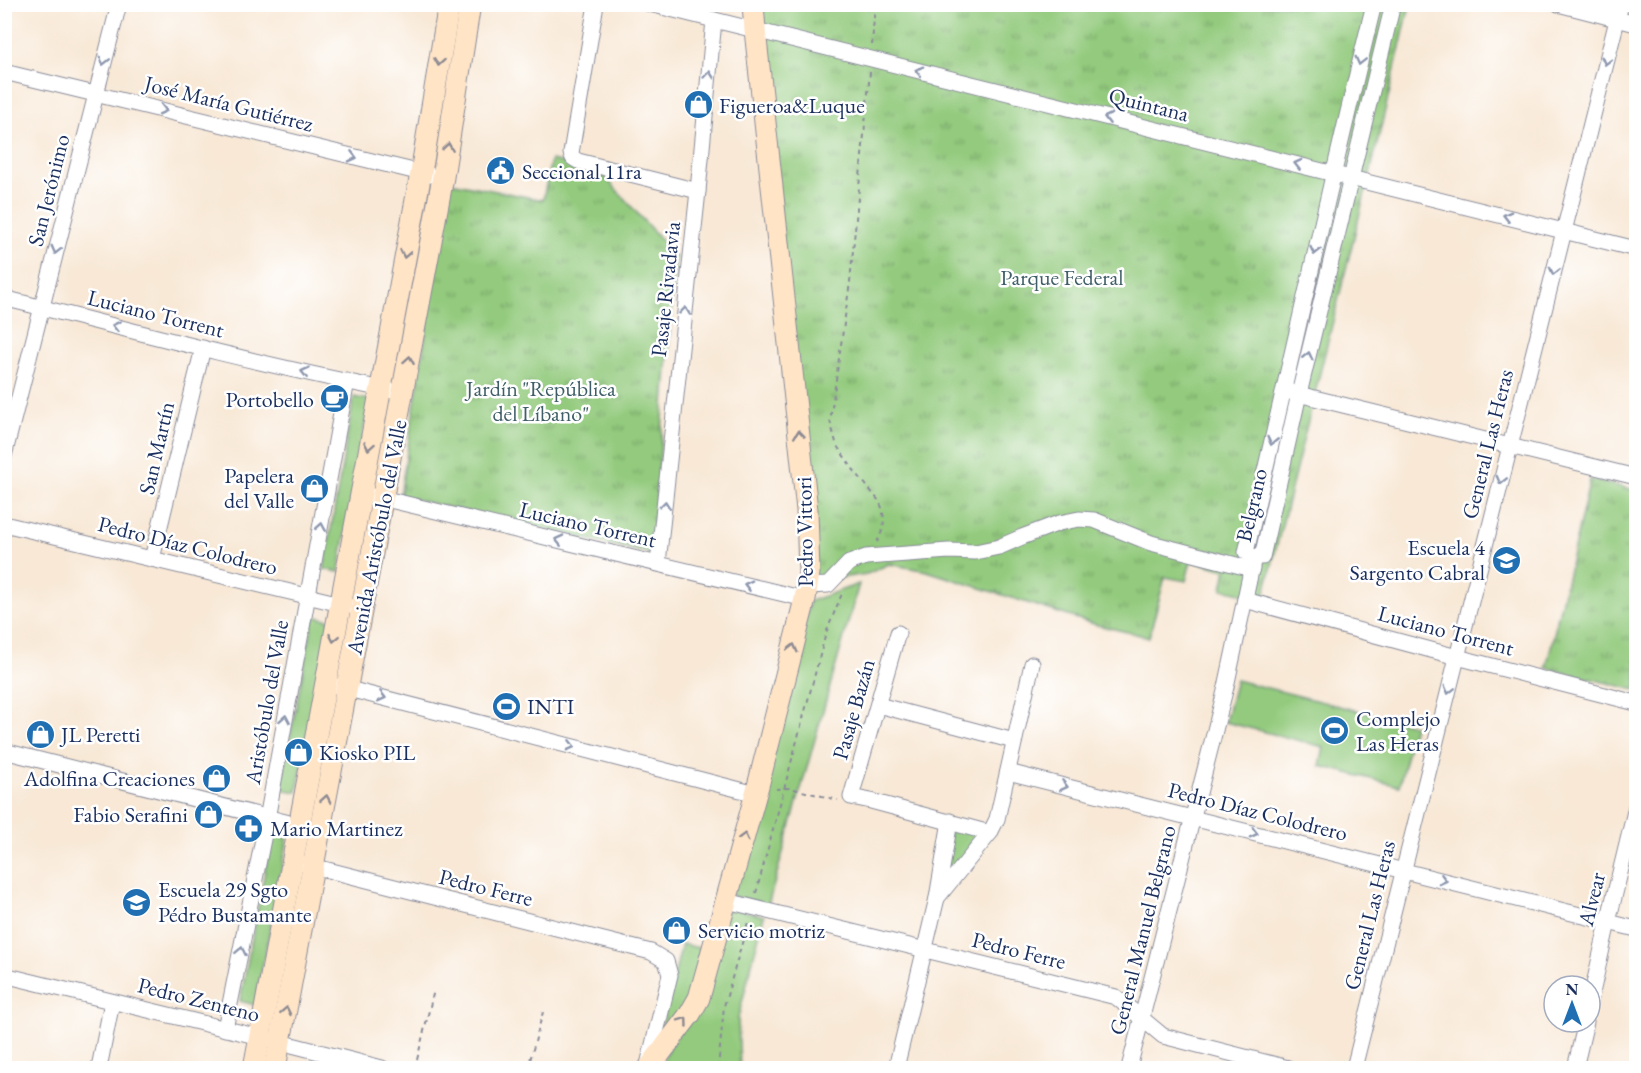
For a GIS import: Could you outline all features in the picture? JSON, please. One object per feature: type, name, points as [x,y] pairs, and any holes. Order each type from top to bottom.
[{"type":"main road","name":"Avenida Aristóbulo del Valle","points":[[275,1068],[270,1040],[293,861],[421,173],[448,4]]},
{"type":"main road","name":"Avenida Aristóbulo del Valle","points":[[254,1068],[270,1040],[314,867],[443,177],[470,4]]},
{"type":"main road","name":"Pedro Vittori","points":[[648,1068],[690,1014],[699,998],[757,790],[807,593],[807,510],[753,4]]},
{"type":"street","name":"San Jerónimo","points":[[4,456],[118,4]]},
{"type":"street","points":[[596,4],[571,153],[573,158],[698,191]]},
{"type":"street","name":"Quintana","points":[[650,4],[1636,249]]},
{"type":"street","name":"Belgrano","points":[[1253,563],[1262,557],[1332,173],[1374,4]]},
{"type":"street","name":"Belgrano","points":[[1292,392],[1351,178],[1393,4]]},
{"type":"street","points":[[1558,4],[1619,12],[1636,24]]},
{"type":"street","name":"General Las Heras","points":[[1354,1068],[1619,12]]},
{"type":"street","name":"Pasaje Rivadavia","points":[[658,563],[714,20]]},
{"type":"street","name":"José María Gutiérrez","points":[[4,72],[443,177]]},
{"type":"street","name":"Luciano Torrent","points":[[4,298],[203,348],[403,393]]},
{"type":"street","name":"San Martín","points":[[152,560],[203,348]]},
{"type":"street","name":"Aristóbulo del Valle","points":[[225,1029],[267,819],[347,381]]},
{"type":"street","points":[[1292,392],[1636,477]]},
{"type":"street","name":"Luciano Torrent","points":[[361,492],[658,563],[807,593]]},
{"type":"street","points":[[807,593],[828,585],[849,563],[866,557],[949,551],[975,552],[999,547],[1059,524],[1079,519],[1094,520],[1151,543],[1253,563]]},
{"type":"street","name":"Pedro Díaz Colodrero","points":[[4,524],[362,609]]},
{"type":"street","name":"General Manuel Belgrano","points":[[1129,1068],[1223,698],[1253,563]]},
{"type":"street","name":"Luciano Torrent","points":[[1245,600],[1636,703]]},
{"type":"street","name":"Pasaje Bazán","points":[[849,799],[898,633]]},
{"type":"street","points":[[937,898],[990,833],[997,819],[1032,664]]},
{"type":"street","points":[[325,684],[757,790]]},
{"type":"street","points":[[878,705],[1014,741]]},
{"type":"street","points":[[4,751],[321,831]]},
{"type":"street","name":"Pedro Díaz Colodrero","points":[[1008,771],[1636,929]]},
{"type":"street","points":[[849,799],[871,801],[990,833]]},
{"type":"street","name":"Alvear","points":[[1596,974],[1636,807]]},
{"type":"street","points":[[896,1068],[937,898],[950,821]]},
{"type":"street","name":"Pedro Ferre","points":[[293,861],[651,952],[666,961],[670,975],[648,1068]]},
{"type":"street","name":"Pedro Ferre","points":[[727,901],[1116,997],[1164,1036],[1288,1068]]},
{"type":"street","name":"Pedro Zenteno","points":[[4,975],[382,1068]]},
{"type":"street","points":[[99,1068],[112,1002]]},
{"type":"street","points":[[1575,1068],[1583,1034]]},
{"type":"path","points":[[757,790],[790,788],[849,799]]},
{"type":"path","points":[[415,1068],[434,990]]},
{"type":"path","points":[[528,1068],[543,1012]]},
{"type":"green space","name":"Parque Federal","points":[[760,5],[1410,5],[1262,605],[1237,592],[1222,589],[1226,570],[1191,561],[1186,581],[1165,577],[1149,637],[1097,625],[927,571],[889,564],[867,574],[813,582]]},
{"type":"green space","name":"Jardín \"República del Líbano\"","points":[[551,160],[599,170],[676,257],[652,554],[400,496],[450,182],[543,200]]},
{"type":"green space","points":[[354,397],[369,400],[339,572],[324,569]]},
{"type":"green space","points":[[1590,480],[1636,490],[1636,690],[1546,668]]},
{"type":"green space","points":[[859,584],[768,905],[732,896],[810,601]]},
{"type":"green space","points":[[314,616],[330,620],[297,792],[280,789]]},
{"type":"green space","name":"Complejo Las Heras","points":[[1236,680],[1414,725],[1399,786],[1320,766],[1324,747],[1225,722]]},
{"type":"green space","points":[[951,823],[988,834],[940,888]]},
{"type":"green space","points":[[272,834],[288,838],[255,1005],[240,1001]]},
{"type":"green space","points":[[729,907],[764,916],[738,1018],[740,1068],[660,1068]]},
{"type":"green space","points":[[682,944],[704,949],[693,994],[655,1053]]},
{"type":"place","name":"Figueroa&Luque","points":[[698,105]]},
{"type":"place","name":"Seccional 11ra","points":[[501,171]]},
{"type":"place","name":"Portobello","points":[[335,399]]},
{"type":"place","name":"Papelera del Valle","points":[[315,488]]},
{"type":"place","name":"Escuela 4 Sargento Cabral","points":[[1506,560]]},
{"type":"place","name":"INTI","points":[[506,706]]},
{"type":"place","name":"Complejo Las Heras","points":[[1335,731]]},
{"type":"place","name":"JL Peretti","points":[[40,734]]},
{"type":"place","name":"Kiosko PIL","points":[[298,752]]},
{"type":"place","name":"Adolfina Creaciones","points":[[216,778]]},
{"type":"place","name":"Fabio Serafini","points":[[209,814]]},
{"type":"place","name":"Mario Martinez","points":[[249,828]]},
{"type":"place","name":"Escuela 29 Sgto Pédro Bustamante","points":[[137,902]]},
{"type":"place","name":"Servicio motriz","points":[[677,930]]}]
